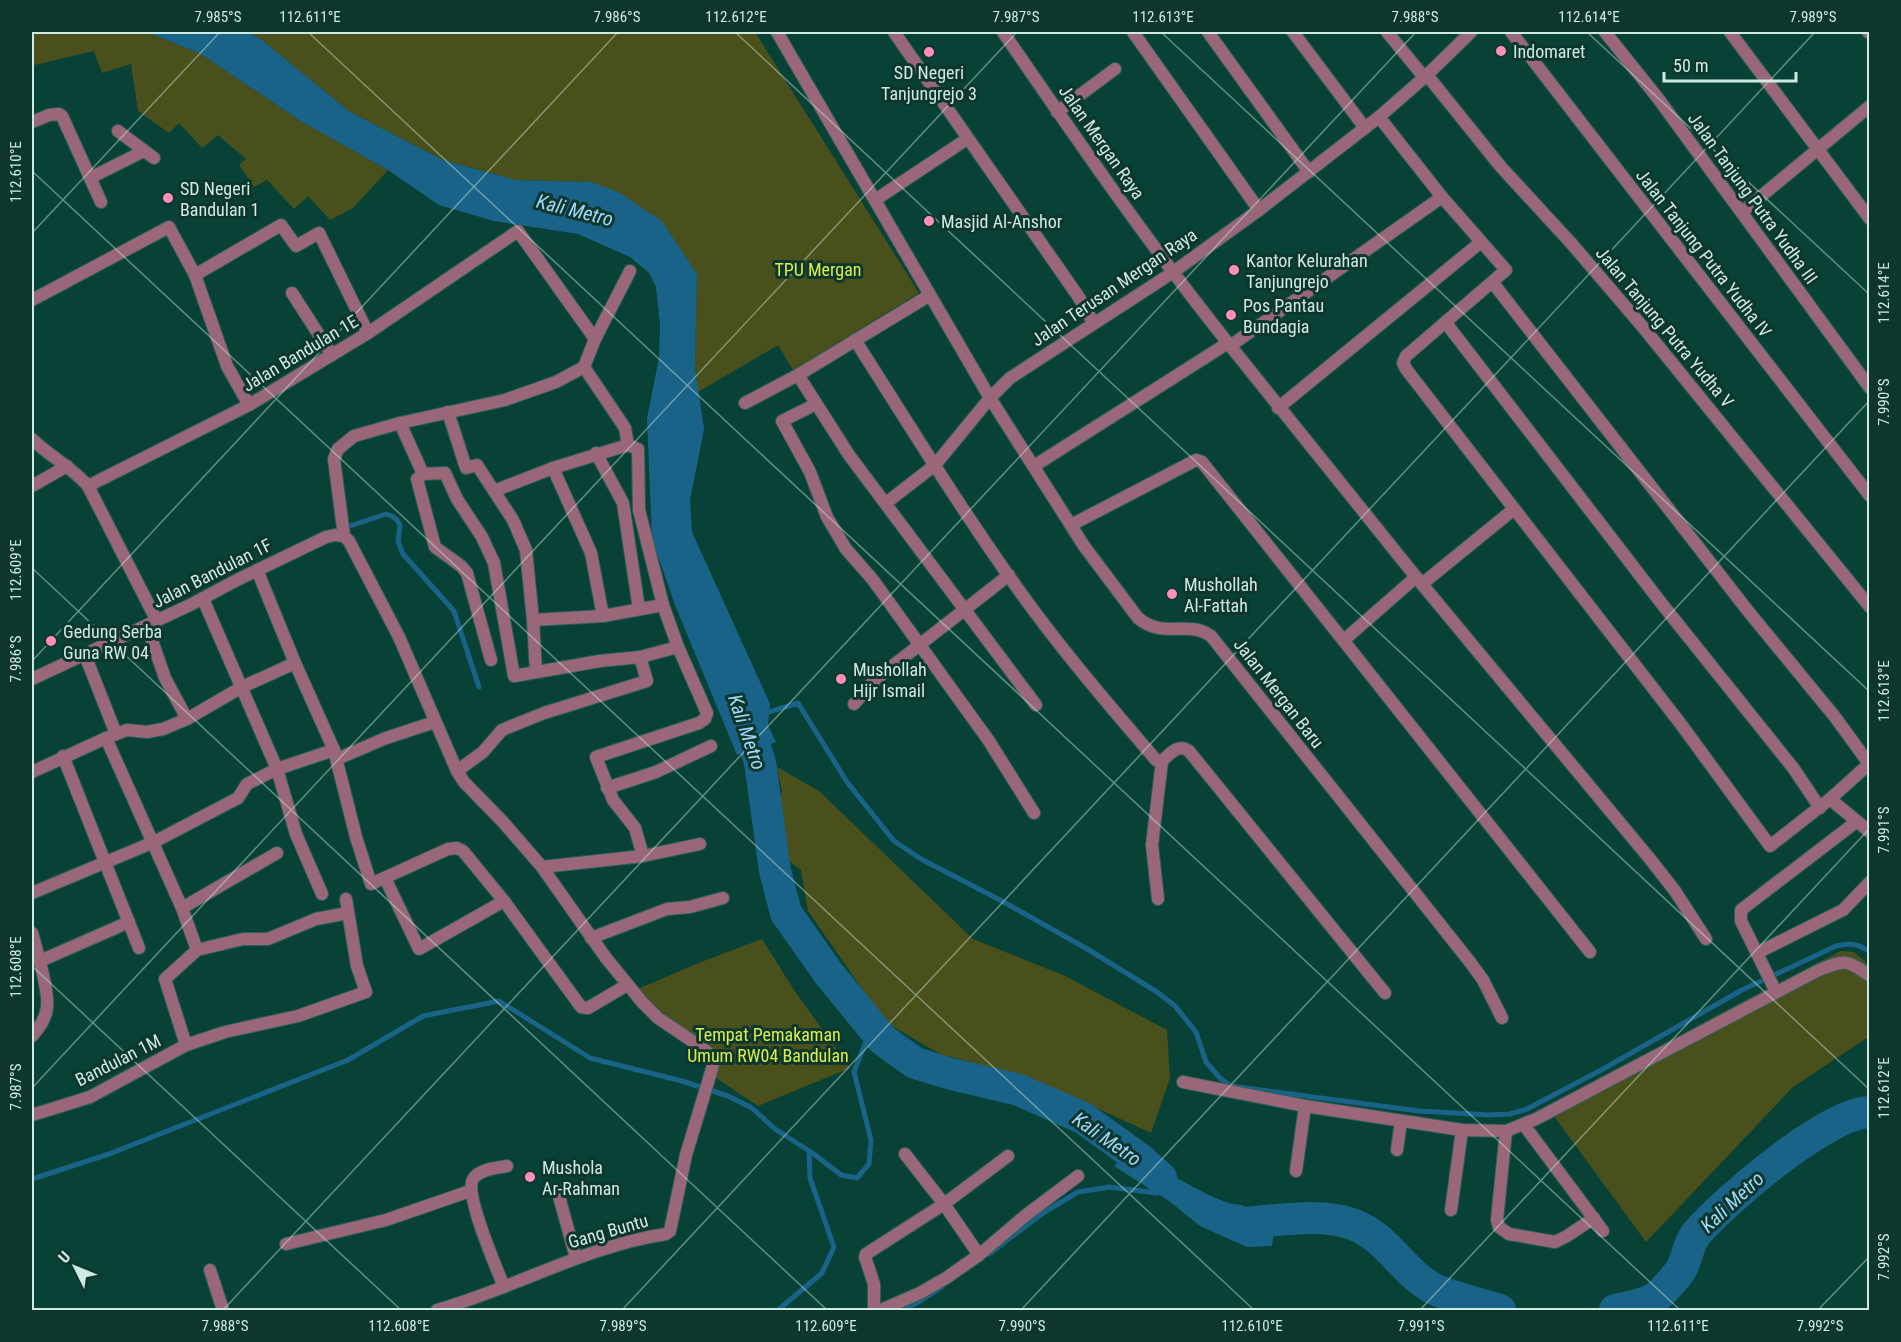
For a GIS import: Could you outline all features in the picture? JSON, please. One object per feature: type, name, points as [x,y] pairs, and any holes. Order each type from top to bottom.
[{"type":"street","name":"Jalan Mergan Baru","points":[[777,32],[990,398],[1084,546],[1141,621],[1148,626],[1163,629],[1196,628],[1211,636],[1470,962],[1483,980],[1502,1018]]},
{"type":"street","points":[[894,32],[1093,322]]},
{"type":"street","name":"Jalan Mergan Raya","points":[[1003,32],[1172,273],[1419,581],[1650,859],[1675,891],[1706,939]]},
{"type":"street","points":[[1133,32],[1259,210]]},
{"type":"street","points":[[1208,32],[1309,172]]},
{"type":"street","points":[[1293,32],[1365,128]]},
{"type":"street","name":"Jalan Tanjung Putra Yudha V","points":[[1387,32],[1501,167],[1571,243],[1642,326],[1869,607]]},
{"type":"street","name":"Jalan Terusan Mergan Raya","points":[[886,503],[935,465],[990,398],[1010,378],[1093,322],[1172,273],[1259,210],[1379,117],[1471,32]]},
{"type":"street","name":"Jalan Tanjung Putra Yudha IV","points":[[1511,32],[1869,496]]},
{"type":"street","name":"Jalan Tanjung Putra Yudha III","points":[[1605,32],[1657,97],[1869,388]]},
{"type":"street","points":[[1730,32],[1869,219]]},
{"type":"street","points":[[1057,112],[1115,69]]},
{"type":"street","points":[[1742,212],[1869,106]]},
{"type":"street","points":[[32,122],[49,115],[62,116],[101,202]]},
{"type":"street","points":[[1379,117],[1442,197],[1506,270],[1407,356],[1404,366],[1680,723],[1770,846],[1820,808],[1869,765],[1835,717],[1748,611],[1493,283]]},
{"type":"street","points":[[90,178],[149,154],[118,131]]},
{"type":"street","points":[[875,200],[967,139]]},
{"type":"street","points":[[1034,466],[1229,345],[1442,197]]},
{"type":"street","points":[[195,275],[281,225],[296,246],[319,233],[368,333]]},
{"type":"street","points":[[32,300],[170,227],[195,275],[221,353],[249,405]]},
{"type":"street","name":"Jalan Bandulan 1E","points":[[88,486],[249,405],[368,333],[518,231],[595,339]]},
{"type":"street","points":[[1278,408],[1481,242]]},
{"type":"street","points":[[256,570],[335,754],[356,837],[371,884],[448,849],[457,848],[469,857],[504,901],[581,1007],[588,1008],[627,985],[542,867],[464,782],[457,771],[399,637],[349,541],[344,536],[334,459],[338,449],[354,435],[505,400],[556,382],[584,367],[595,339],[630,271]]},
{"type":"street","points":[[292,293],[332,355]]},
{"type":"street","points":[[745,403],[798,375],[930,295]]},
{"type":"street","points":[[1446,323],[1662,604],[1794,770],[1820,808]]},
{"type":"street","points":[[855,340],[1009,575],[1088,680],[1156,760],[1162,761]]},
{"type":"street","points":[[584,367],[625,428],[628,444]]},
{"type":"street","points":[[798,375],[849,455],[1036,705]]},
{"type":"street","points":[[816,404],[782,421],[810,472],[827,517],[846,549],[873,580],[989,741],[1034,813]]},
{"type":"street","points":[[448,412],[466,468],[477,465],[513,520],[526,550],[536,672]]},
{"type":"street","points":[[400,423],[423,474]]},
{"type":"street","points":[[32,439],[79,475],[88,486],[152,624],[165,678],[187,719]]},
{"type":"street","points":[[494,491],[596,453],[628,444],[638,449],[639,510],[663,605],[678,647],[707,713],[705,719],[596,758],[613,800],[635,828],[643,856]]},
{"type":"street","points":[[596,453],[622,503],[639,609]]},
{"type":"street","points":[[1071,525],[1196,460],[1202,462],[1590,952]]},
{"type":"street","points":[[32,486],[67,466]]},
{"type":"street","points":[[553,468],[591,553],[603,616]]},
{"type":"street","points":[[491,660],[467,573],[435,547],[417,479],[423,474],[445,473],[457,499],[482,537],[494,563],[514,676],[600,660],[640,657],[678,647]]},
{"type":"street","points":[[1344,640],[1514,509]]},
{"type":"street","name":"Jalan Bandulan 1F","points":[[32,679],[152,624],[326,537],[344,536]]},
{"type":"street","points":[[854,704],[873,682],[1009,575]]},
{"type":"street","points":[[203,599],[277,769],[296,834],[322,894]]},
{"type":"street","points":[[533,620],[603,616],[663,605]]},
{"type":"street","points":[[84,655],[111,736],[197,950]]},
{"type":"street","points":[[457,771],[483,752],[502,730],[544,713],[647,681],[640,657]]},
{"type":"street","points":[[32,772],[63,756],[127,730],[147,732],[163,729],[187,719],[242,687],[295,663]]},
{"type":"street","points":[[32,893],[154,842],[238,798],[247,784],[277,769],[335,754],[435,722]]},
{"type":"street","points":[[607,788],[656,772],[711,746]]},
{"type":"street","points":[[1158,899],[1152,845],[1162,761],[1179,748],[1185,748],[1385,993]]},
{"type":"street","points":[[63,756],[139,948]]},
{"type":"street","points":[[1830,799],[1869,832]]},
{"type":"street","points":[[1774,989],[1741,921],[1741,910],[1856,822]]},
{"type":"street","points":[[542,867],[643,856],[700,844]]},
{"type":"street","points":[[182,908],[277,853]]},
{"type":"street","points":[[385,878],[419,950],[504,901]]},
{"type":"street","points":[[1757,953],[1843,910],[1869,882]]},
{"type":"street","points":[[591,938],[667,909],[690,907],[723,898]]},
{"type":"street","points":[[186,1045],[165,979],[197,950],[243,939],[268,939],[316,920],[348,913],[346,899]]},
{"type":"street","name":"Bandulan 1M","points":[[32,1115],[90,1097],[186,1045],[225,1032],[298,1016],[366,992],[357,966],[348,913]]},
{"type":"street","points":[[40,961],[129,922]]},
{"type":"street","points":[[32,933],[40,961],[47,1008],[42,1024],[32,1036]]},
{"type":"street","points":[[1183,1082],[1305,1106],[1401,1121],[1462,1130],[1506,1131],[1524,1125],[1774,989],[1842,962],[1849,962],[1869,976]]},
{"type":"street","name":"Gang Buntu","points":[[437,1311],[576,1258],[670,1231],[686,1155],[714,1062],[712,1056],[658,1018],[627,985]]},
{"type":"street","points":[[1296,1171],[1305,1106]]},
{"type":"street","points":[[1397,1150],[1401,1121]]},
{"type":"street","points":[[1524,1125],[1603,1231]]},
{"type":"street","points":[[1451,1210],[1462,1130]]},
{"type":"street","points":[[1506,1131],[1497,1220],[1503,1231],[1555,1242],[1594,1218]]},
{"type":"street","points":[[905,1154],[944,1204],[979,1256]]},
{"type":"street","points":[[874,1311],[874,1284],[864,1257],[944,1204],[1008,1156]]},
{"type":"street","points":[[504,1287],[488,1248],[470,1191],[472,1180],[478,1174],[507,1166]]},
{"type":"street","points":[[881,1311],[920,1293],[979,1256],[1026,1215],[1078,1176]]},
{"type":"street","points":[[557,1189],[576,1258]]},
{"type":"street","points":[[286,1244],[386,1220],[470,1191]]},
{"type":"street","points":[[210,1270],[223,1311]]},
{"type":"green space","points":[[32,32],[146,32],[199,53],[302,122],[388,170],[353,208],[330,220],[308,196],[294,209],[267,180],[254,187],[239,165],[246,159],[218,135],[202,148],[179,123],[169,133],[138,111],[131,64],[102,73],[94,51],[34,65]]},
{"type":"green space","name":"TPU Mergan","points":[[248,32],[755,32],[919,293],[793,370],[778,345],[698,392],[695,368],[697,274],[591,182],[515,180],[443,160],[350,112],[262,40]]},
{"type":"green space","points":[[777,767],[819,791],[973,939],[1065,976],[1167,1030],[1170,1078],[1151,1133],[1033,1079],[940,1054],[885,1022],[808,911],[801,870],[790,862],[787,845],[769,819],[782,792]]},
{"type":"green space","name":"Tempat Pemakaman Umum RW04 Bandulan","points":[[762,939],[794,990],[850,1068],[758,1106],[713,1076],[718,1060],[636,990]]},
{"type":"green space","points":[[1841,951],[1854,952],[1869,965],[1869,1038],[1793,1087],[1646,1242],[1548,1108],[1734,1006]]},
{"type":"water","points":[[146,32],[248,32],[262,40],[350,112],[443,160],[515,180],[591,182],[618,192],[662,221],[697,274],[695,368],[704,429],[690,500],[692,532],[770,704],[768,725],[776,742],[737,755],[675,605],[652,539],[647,418],[659,358],[660,325],[656,287],[649,273],[630,257],[578,234],[494,221],[439,205],[388,170],[302,122],[199,53]]},
{"type":"water","points":[[1132,1147],[1181,1180],[1221,1200],[1245,1207],[1277,1209],[1272,1246],[1247,1247],[1200,1226],[1169,1201],[1114,1166]]},
{"type":"waterway","points":[[347,527],[386,514],[397,520],[400,525],[398,542],[403,554],[454,611],[479,687]]},
{"type":"waterway","points":[[762,714],[798,703],[847,782],[894,841],[921,859],[1089,950],[1157,992],[1175,1006],[1196,1032],[1206,1062],[1220,1078],[1231,1086],[1419,1111],[1510,1114],[1527,1109],[1603,1069],[1742,990],[1836,946],[1853,944],[1870,952]]},
{"type":"waterway","name":"Kali Metro","points":[[742,708],[760,762],[775,871],[786,913],[829,974],[883,1040],[915,1063],[1019,1090],[1083,1118],[1141,1160],[1161,1178]]},
{"type":"waterway","points":[[32,1179],[109,1154],[348,1060],[423,1016],[499,1001],[590,1058],[682,1081],[728,1096],[752,1108],[775,1129],[841,1175],[857,1178],[869,1164],[871,1140],[854,1072],[865,1044],[883,1040]]},
{"type":"waterway","name":"Kali Metro","points":[[1615,1310],[1635,1306],[1658,1296],[1682,1268],[1696,1234],[1752,1181],[1829,1126],[1852,1116],[1870,1112]]},
{"type":"waterway","points":[[778,1310],[822,1273],[834,1247],[810,1178],[809,1151]]},
{"type":"waterway","points":[[989,1254],[1043,1213],[1078,1192],[1109,1187],[1157,1193],[1160,1188]]},
{"type":"waterway","name":"Kali Metro","points":[[1235,1220],[1243,1223],[1326,1218],[1352,1224],[1375,1237],[1423,1282],[1434,1289],[1500,1310]]},
{"type":"waterway","points":[[899,1310],[917,1303],[942,1287]]},
{"type":"place","name":"Indomaret","points":[[1501,51]]},
{"type":"place","name":"SD Negeri Tanjungrejo 3","points":[[929,52]]},
{"type":"place","name":"SD Negeri Bandulan 1","points":[[168,198]]},
{"type":"place","name":"Masjid Al-Anshor","points":[[929,221]]},
{"type":"place","name":"Kantor Kelurahan Tanjungrejo","points":[[1234,270]]},
{"type":"place","name":"Pos Pantau Bundagia","points":[[1231,315]]},
{"type":"place","name":"Mushollah Al-Fattah","points":[[1172,594]]},
{"type":"place","name":"Gedung Serba Guna RW 04","points":[[51,641]]},
{"type":"place","name":"Mushollah Hijr Ismail","points":[[841,679]]},
{"type":"place","name":"Mushola Ar-Rahman","points":[[530,1177]]}]
